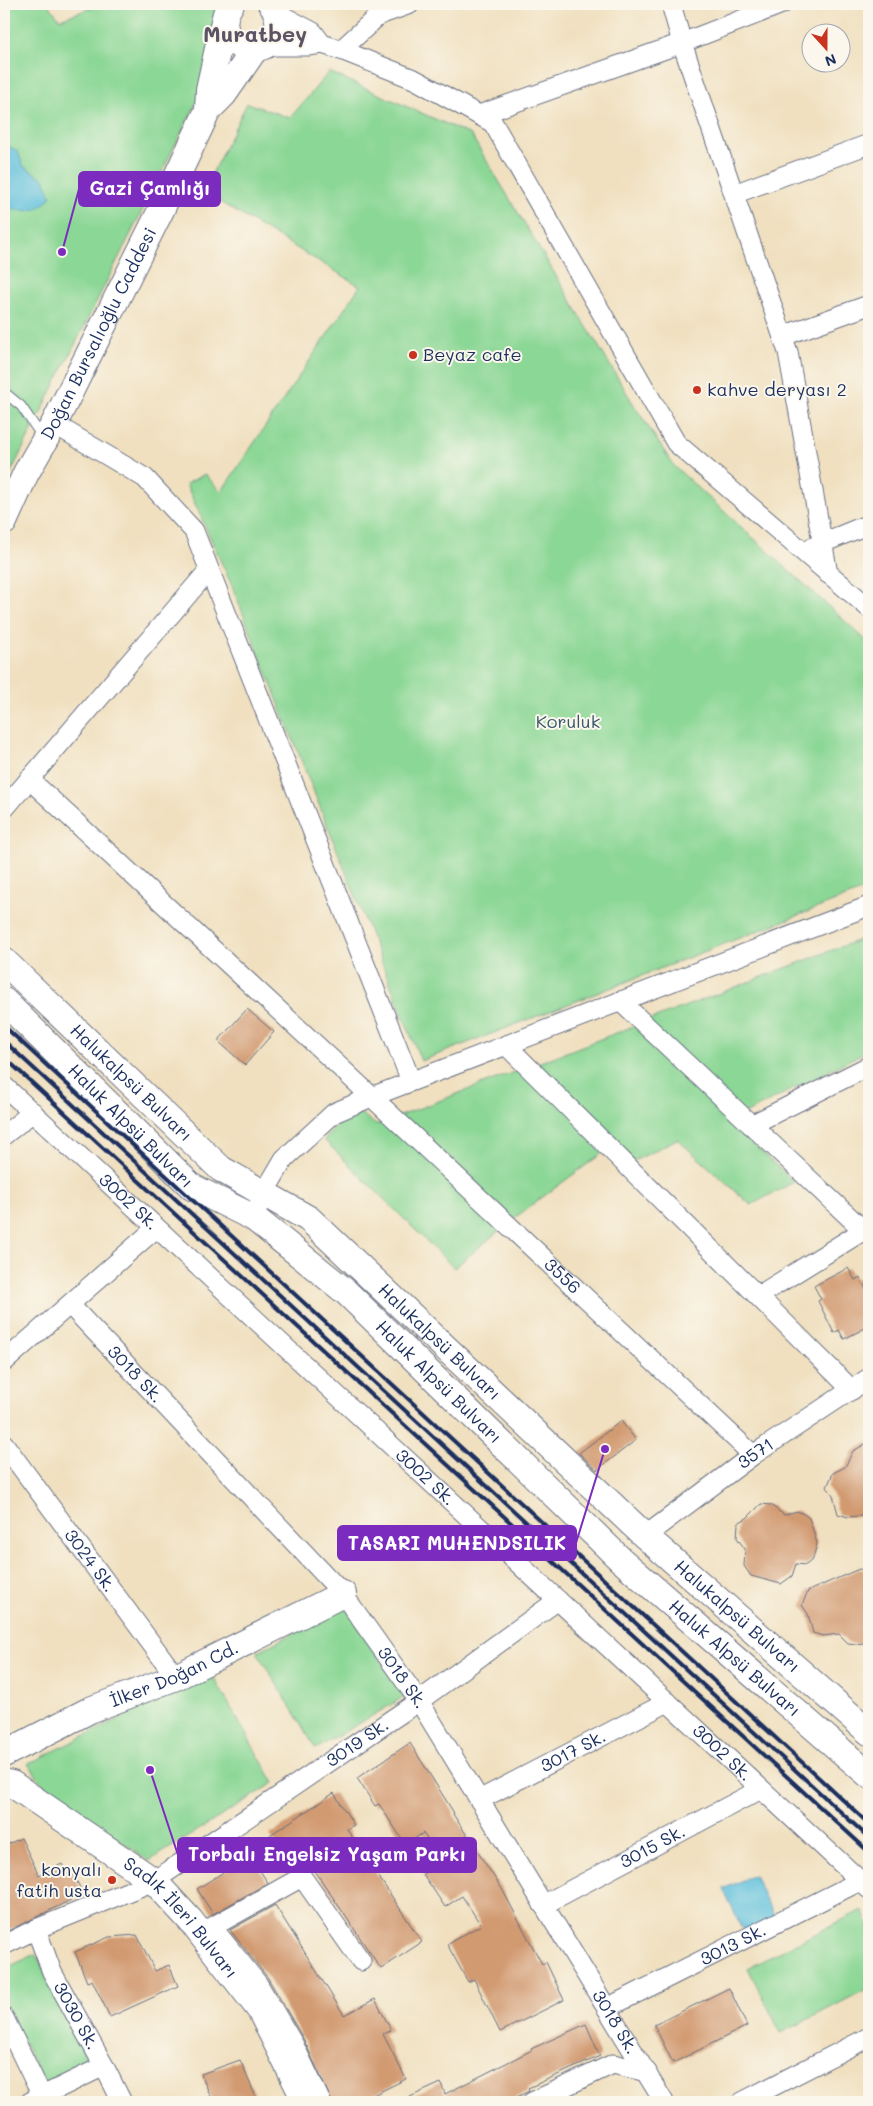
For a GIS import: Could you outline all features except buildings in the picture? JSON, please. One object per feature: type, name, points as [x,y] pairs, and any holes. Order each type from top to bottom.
[{"type":"main road","name":"Doğan Bursalıoğlu Caddesi","points":[[26,473],[49,432],[160,212],[208,110],[224,94],[260,47],[277,32],[279,23],[274,7]]},
{"type":"main road","name":"Doğan Bursalıoğlu Caddesi","points":[[208,110],[209,89],[228,13]]},
{"type":"main road","points":[[228,13],[226,31],[230,39],[237,45],[246,48],[260,47]]},
{"type":"main road","points":[[4,506],[26,473]]},
{"type":"main road","points":[[4,522],[26,473]]},
{"type":"main road","name":"Halukalpsü Bulvarı","points":[[4,961],[221,1169],[310,1219],[645,1536],[869,1732]]},
{"type":"main road","name":"Haluk Alpsü Bulvarı","points":[[4,1001],[192,1187],[254,1218],[346,1292],[620,1559],[869,1775]]},
{"type":"main road","name":"İlker Doğan Cd.","points":[[4,1754],[90,1710],[176,1677],[342,1594]]},
{"type":"main road","name":"Sadık İleri Bulvarı","points":[[4,1782],[12,1784],[154,1881],[190,1920],[260,2010],[306,2102]]},
{"type":"street","points":[[341,50],[379,15],[410,4]]},
{"type":"street","points":[[671,4],[682,43],[788,352],[828,574]]},
{"type":"street","points":[[479,115],[682,43],[782,4]]},
{"type":"street","points":[[274,7],[312,32],[322,44]]},
{"type":"street","points":[[260,47],[322,44],[341,50],[416,80],[493,123],[676,443],[869,608]]},
{"type":"street","points":[[734,194],[869,144]]},
{"type":"street","points":[[783,336],[869,304]]},
{"type":"street","points":[[49,432],[146,478],[194,531],[411,1082]]},
{"type":"street","points":[[803,552],[869,524]]},
{"type":"street","points":[[4,809],[209,570]]},
{"type":"street","name":"3556","points":[[30,779],[753,1455]]},
{"type":"street","points":[[254,1218],[264,1193],[284,1159],[334,1113],[371,1097],[869,906]]},
{"type":"street","points":[[620,1001],[751,1125],[866,1228],[758,1296]]},
{"type":"street","points":[[506,1045],[852,1390]]},
{"type":"street","points":[[751,1125],[869,1066]]},
{"type":"street","name":"3002 Sk.","points":[[4,1086],[865,1885]]},
{"type":"street","points":[[4,1135],[33,1112]]},
{"type":"street","points":[[4,1362],[156,1228]]},
{"type":"street","name":"3018 Sk.","points":[[70,1305],[342,1594],[418,1701],[664,2102]]},
{"type":"street","name":"3571","points":[[645,1536],[753,1455],[869,1378]]},
{"type":"street","name":"3024 Sk.","points":[[4,1444],[176,1677]]},
{"type":"street","name":"3019 Sk.","points":[[4,1945],[36,1929],[154,1881],[418,1701],[558,1600]]},
{"type":"street","name":"3017 Sk.","points":[[479,1800],[668,1702]]},
{"type":"street","name":"3015 Sk.","points":[[543,1905],[762,1789]]},
{"type":"street","points":[[322,2102],[294,2045],[258,1984],[212,1927],[302,1877],[361,1961]]},
{"type":"street","name":"3013 Sk.","points":[[607,2008],[865,1885]]},
{"type":"street","name":"3030 Sk.","points":[[36,1929],[52,1972],[122,2102]]},
{"type":"street","points":[[4,2018],[36,2099],[104,2066]]},
{"type":"street","points":[[742,2102],[867,2044]]},
{"type":"street","points":[[532,2102],[613,2064],[647,2072]]},
{"type":"lane","points":[[4,392],[49,432]]},
{"type":"green space","points":[[4,4],[48,4],[60,19],[103,4],[246,4],[4,486]]},
{"type":"green space","name":"Koruluk","points":[[329,72],[471,135],[634,405],[674,466],[869,643],[869,888],[421,1061],[232,586],[186,484],[205,474],[221,492],[360,286],[203,192],[247,103],[290,118]]},
{"type":"green space","points":[[869,936],[869,1050],[729,1122],[794,1182],[751,1205],[677,1139],[634,1161],[616,1143],[517,1216],[454,1268],[324,1140],[346,1115],[360,1113],[376,1125]]},
{"type":"green space","points":[[346,1606],[404,1697],[316,1749],[257,1652]]},
{"type":"green space","points":[[211,1673],[274,1783],[149,1861],[45,1787],[28,1764]]},
{"type":"green space","points":[[862,1910],[869,1924],[869,1988],[781,2033],[748,1968]]},
{"type":"green space","points":[[36,1954],[91,2068],[47,2089],[4,2002],[4,1969]]},
{"type":"water","points":[[4,143],[18,152],[23,166],[44,179],[51,196],[46,202],[35,209],[18,210],[4,206]]},
{"type":"water","points":[[754,1875],[775,1918],[744,1933],[723,1889]]},
{"type":"railway","points":[[4,1026],[869,1824]]},
{"type":"railway","points":[[4,1041],[869,1838]]},
{"type":"railway","points":[[4,1057],[869,1852]]},
{"type":"place","name":"Gazi Çamlığı","points":[[62,252]]},
{"type":"place","name":"Beyaz cafe","points":[[413,355]]},
{"type":"place","name":"kahve deryası 2","points":[[697,390]]},
{"type":"place","name":"TASARI MUHENDSILIK","points":[[605,1449]]},
{"type":"place","name":"Torbalı Engelsiz Yaşam Parkı","points":[[150,1770]]},
{"type":"place","name":"konyalı fatih usta","points":[[112,1880]]},
{"type":"district","name":"Muratbey","points":[[255,34]]}]
